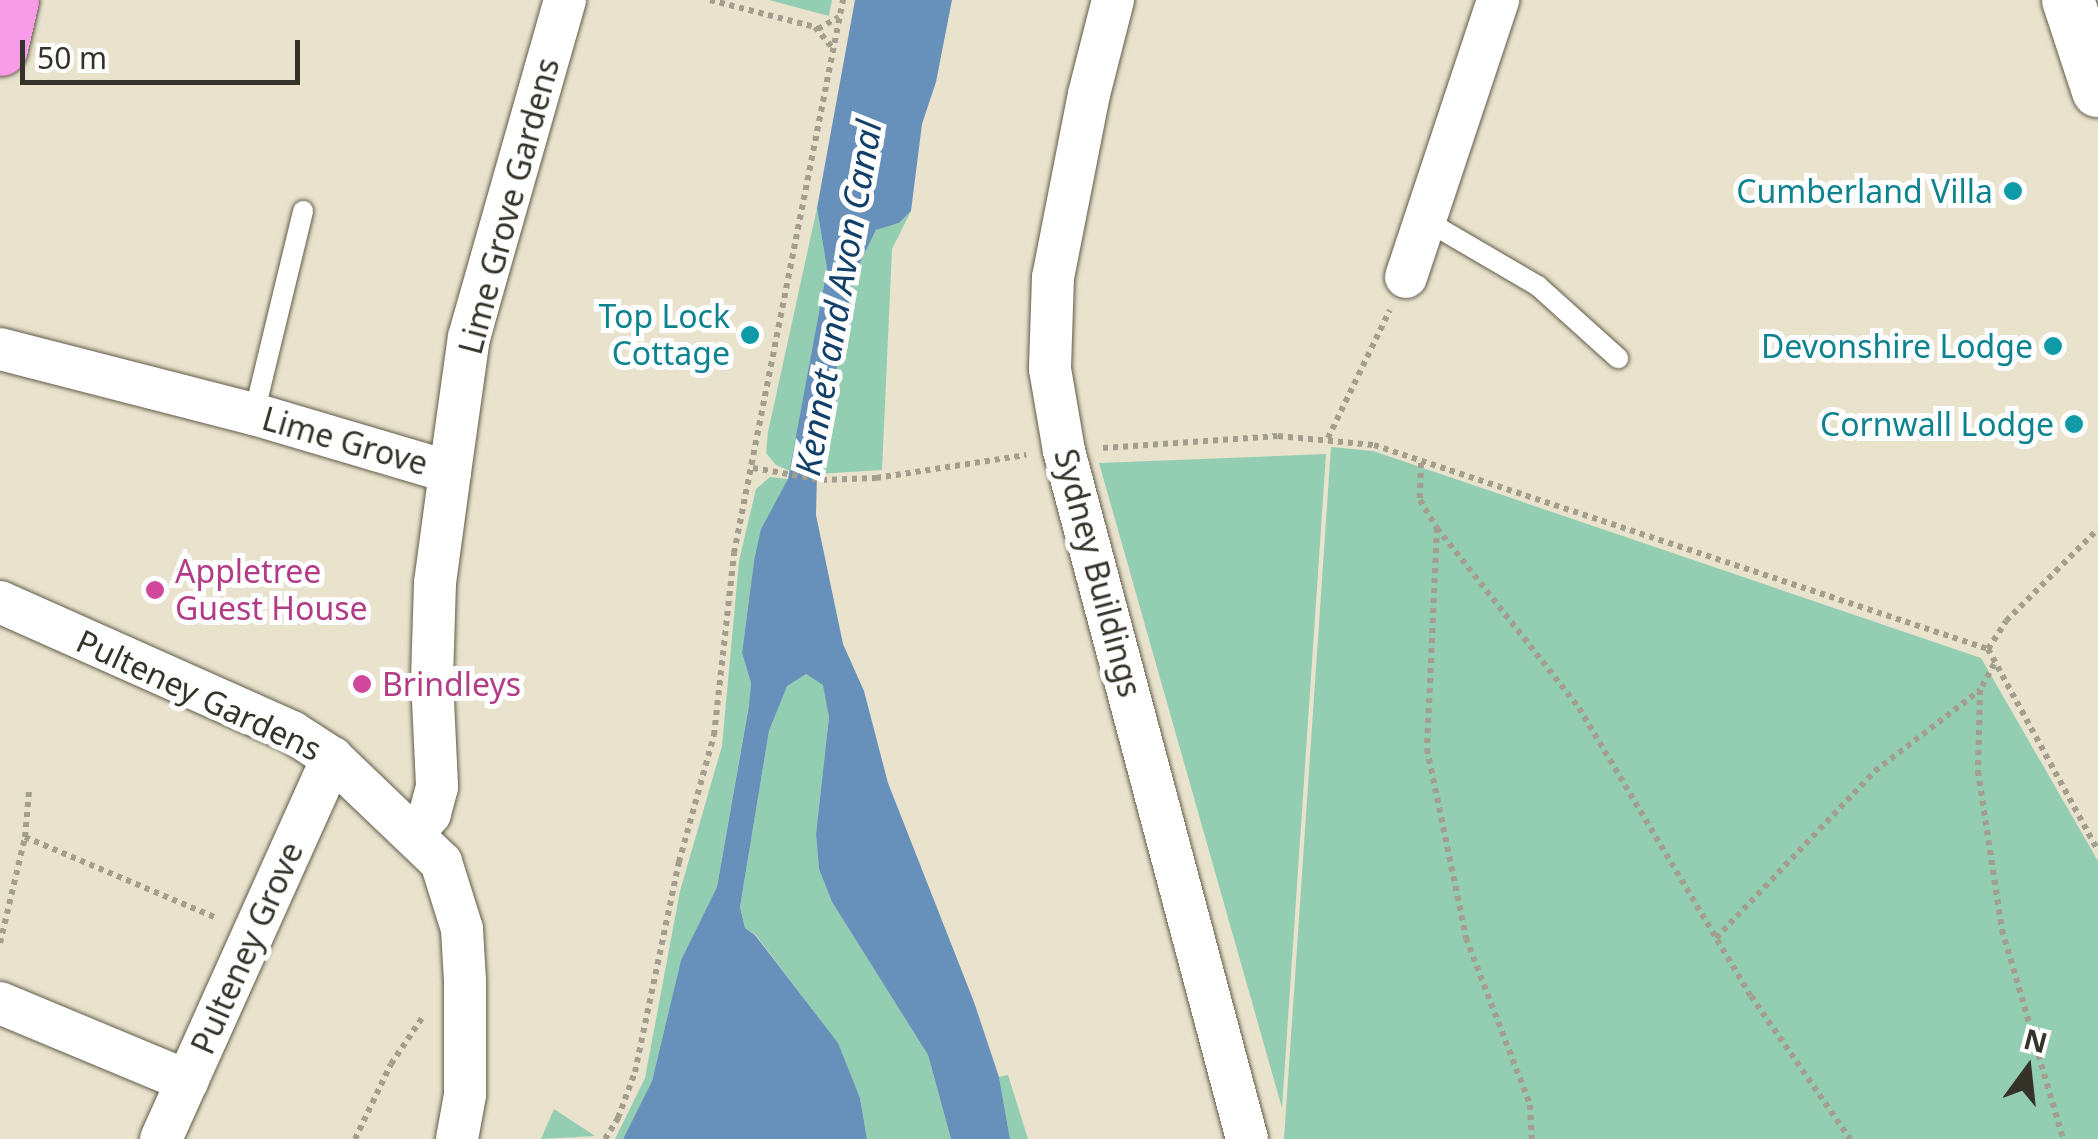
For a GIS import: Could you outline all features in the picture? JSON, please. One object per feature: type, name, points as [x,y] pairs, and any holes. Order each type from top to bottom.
[{"type":"highway","points":[[0,48],[11,0]]},
{"type":"street","name":"Lime Grove Gardens","points":[[450,472],[473,321],[565,0]]},
{"type":"street","name":"Sydney Buildings","points":[[1113,0],[1088,94],[1053,277],[1050,369],[1081,450],[1247,1139]]},
{"type":"street","points":[[1406,277],[1498,0]]},
{"type":"street","points":[[2068,0],[2098,92]]},
{"type":"street","name":"Lime Grove","points":[[0,349],[254,414],[450,472],[435,583],[432,679],[437,787],[430,814],[414,831]]},
{"type":"street","name":"Pulteney Gardens","points":[[0,602],[292,732],[332,758],[414,831],[441,862],[454,892],[462,929],[465,1095],[457,1139]]},
{"type":"street","name":"Pulteney Grove","points":[[162,1139],[332,758]]},
{"type":"street","points":[[0,1003],[187,1080]]},
{"type":"lane","points":[[254,414],[303,211]]},
{"type":"lane","points":[[1425,220],[1538,286],[1618,358]]},
{"type":"path","points":[[710,0],[818,30],[834,50]]},
{"type":"path","points":[[605,1139],[635,1072],[679,862],[706,770],[732,568],[843,0]]},
{"type":"path","points":[[818,30],[840,16]]},
{"type":"path","points":[[1328,438],[1406,277]]},
{"type":"path","points":[[754,468],[822,480],[876,478],[1081,450],[1278,436],[1328,438],[1374,446],[1988,648]]},
{"type":"path","points":[[1421,462],[1420,500],[1437,528],[1579,708],[1716,938],[1850,1139]]},
{"type":"path","points":[[1437,528],[1427,749],[1466,938],[1530,1105],[1532,1139]]},
{"type":"path","points":[[1988,648],[2006,621],[2098,529]]},
{"type":"path","points":[[1988,648],[2098,851]]},
{"type":"path","points":[[1716,938],[1876,771],[1980,690],[1994,664]]},
{"type":"path","points":[[1980,690],[1978,771],[2002,930],[2062,1139]]},
{"type":"path","points":[[0,943],[25,837],[29,791]]},
{"type":"path","points":[[25,837],[254,933]]},
{"type":"path","points":[[355,1139],[391,1064],[440,992],[465,981]]},
{"type":"green space","points":[[769,0],[832,0],[829,16]]},
{"type":"green space","points":[[817,208],[827,269],[790,471],[776,465],[766,453],[768,432]]},
{"type":"green space","points":[[911,211],[892,249],[882,470],[817,474],[854,275],[876,230],[899,223]]},
{"type":"green space","points":[[1331,447],[1373,451],[1981,658],[2098,861],[2098,1139],[1284,1139]]},
{"type":"green space","points":[[1326,454],[1282,1108],[1099,463]]},
{"type":"green space","points":[[770,477],[788,479],[754,561],[742,653],[751,683],[750,698],[717,887],[681,960],[652,1081],[623,1139],[615,1139],[645,1078],[680,891],[722,746],[739,561],[756,489]]},
{"type":"green space","points":[[806,674],[824,685],[829,717],[816,834],[819,869],[832,902],[928,1055],[951,1139],[867,1139],[860,1098],[838,1044],[756,935],[745,928],[740,907],[769,731],[787,685]]},
{"type":"green space","points":[[1008,1075],[1028,1139],[1010,1139],[999,1077]]},
{"type":"green space","points":[[554,1109],[595,1136],[541,1139]]},
{"type":"water","name":"Kennet and Avon Canal","points":[[855,0],[952,0],[936,82],[922,124],[911,211],[899,223],[876,230],[854,275],[817,474],[816,515],[843,644],[864,691],[888,783],[974,1002],[999,1077],[1010,1139],[951,1139],[928,1055],[832,902],[819,869],[816,834],[829,717],[823,685],[806,674],[787,686],[769,731],[740,907],[745,928],[755,935],[838,1043],[860,1098],[867,1139],[623,1139],[652,1081],[681,960],[717,887],[749,705],[751,683],[742,653],[754,561],[761,529],[788,479],[827,269],[817,208]]},
{"type":"place","name":"Cumberland Villa","points":[[2013,191]]},
{"type":"place","name":"Top Lock Cottage","points":[[750,335]]},
{"type":"place","name":"Devonshire Lodge","points":[[2053,346]]},
{"type":"place","name":"Cornwall Lodge","points":[[2074,424]]},
{"type":"place","name":"Appletree Guest House","points":[[155,590]]},
{"type":"place","name":"Brindleys","points":[[362,684]]}]
